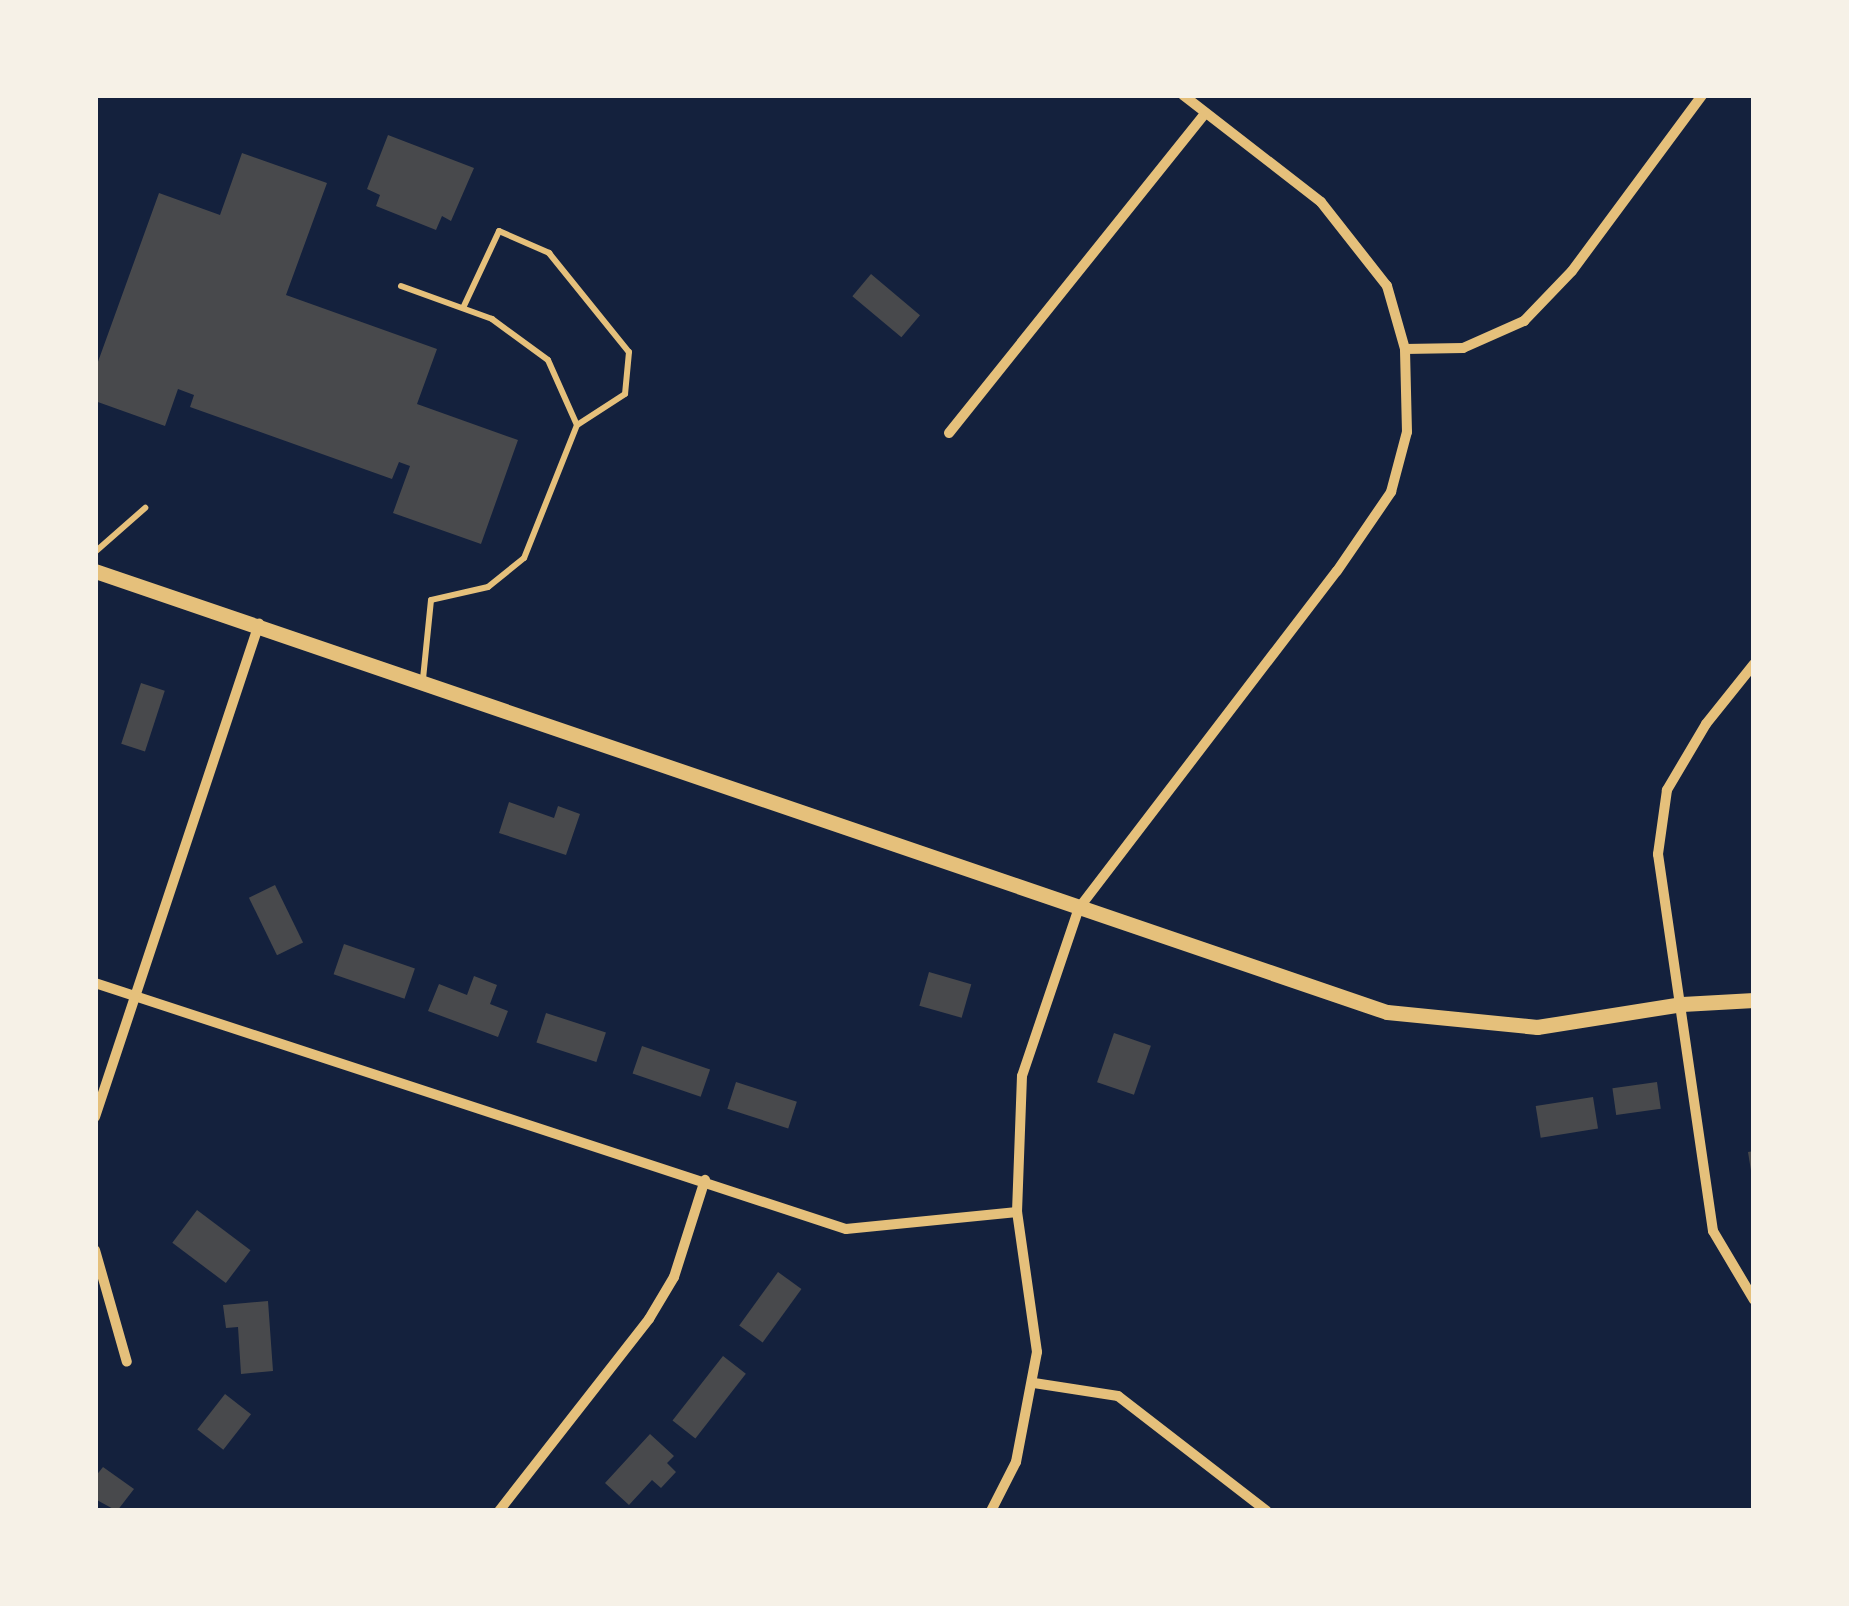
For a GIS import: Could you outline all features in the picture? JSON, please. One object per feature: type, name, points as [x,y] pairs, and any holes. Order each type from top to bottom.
[{"type":"street","points":[[991,1511],[1016,1462],[1034,1383],[1036,1352],[1017,1212],[1022,1076],[1079,908],[1391,492],[1407,432],[1405,349],[1388,286],[1350,231],[1183,95]]},
{"type":"street","points":[[1405,349],[1463,348],[1524,321],[1572,271],[1702,95]]},
{"type":"street","points":[[948,433],[1205,114]]},
{"type":"street","points":[[95,571],[259,623],[1270,977],[1436,1022],[1537,1027],[1682,1004],[1754,1000]]},
{"type":"street","points":[[95,1117],[259,623]]},
{"type":"street","points":[[1754,664],[1706,724],[1667,790],[1658,854],[1713,1231],[1754,1300]]},
{"type":"street","points":[[95,983],[846,1229],[1017,1212]]},
{"type":"street","points":[[499,1511],[649,1320],[674,1277],[704,1180]]},
{"type":"street","points":[[95,1250],[127,1362]]},
{"type":"street","points":[[1034,1383],[1118,1396],[1267,1511]]},
{"type":"lane","points":[[423,680],[431,600],[488,587],[524,558],[577,426],[609,410],[625,394],[629,352],[548,253],[499,231],[463,308]]},
{"type":"lane","points":[[400,286],[492,319],[548,360],[577,426]]},
{"type":"lane","points":[[95,552],[145,508]]},
{"type":"building","points":[[388,135],[474,168],[451,221],[442,216],[436,230],[376,206],[380,195],[367,189]]},
{"type":"building","points":[[242,153],[327,183],[286,295],[437,349],[417,404],[518,440],[481,544],[393,513],[410,466],[399,462],[392,479],[190,407],[194,395],[178,389],[165,426],[95,401],[95,370],[159,193],[220,215]]},
{"type":"building","points":[[871,274],[920,315],[901,337],[852,296]]},
{"type":"building","points":[[141,683],[165,691],[145,752],[121,744]]},
{"type":"building","points":[[509,802],[554,818],[558,806],[580,814],[566,855],[499,833]]},
{"type":"building","points":[[275,885],[303,943],[277,955],[249,898]]},
{"type":"building","points":[[344,944],[415,968],[404,999],[334,974]]},
{"type":"building","points":[[929,972],[971,984],[962,1018],[919,1006]]},
{"type":"building","points":[[474,976],[497,985],[490,1004],[508,1011],[498,1037],[428,1011],[439,984],[467,995]]},
{"type":"building","points":[[546,1013],[606,1032],[596,1062],[536,1042]]},
{"type":"building","points":[[1114,1033],[1151,1046],[1134,1095],[1097,1082]]},
{"type":"building","points":[[642,1046],[710,1069],[701,1097],[633,1073]]},
{"type":"building","points":[[736,1082],[797,1102],[788,1128],[727,1109]]},
{"type":"building","points":[[1657,1082],[1661,1109],[1616,1115],[1612,1088]]},
{"type":"building","points":[[1593,1097],[1598,1129],[1541,1138],[1536,1106]]},
{"type":"building","points":[[1754,1151],[1754,1176],[1752,1177],[1748,1152]]},
{"type":"building","points":[[197,1210],[251,1250],[226,1283],[172,1243]]},
{"type":"building","points":[[778,1272],[801,1289],[763,1342],[739,1325]]},
{"type":"building","points":[[268,1301],[273,1371],[241,1374],[238,1327],[226,1328],[223,1305]]},
{"type":"building","points":[[723,1356],[746,1374],[695,1438],[673,1421]]},
{"type":"building","points":[[225,1394],[251,1414],[223,1450],[197,1429]]},
{"type":"building","points":[[650,1434],[674,1456],[667,1463],[676,1472],[661,1488],[652,1480],[629,1505],[605,1483]]},
{"type":"building","points":[[103,1467],[134,1489],[117,1511],[95,1499],[95,1477]]}]
